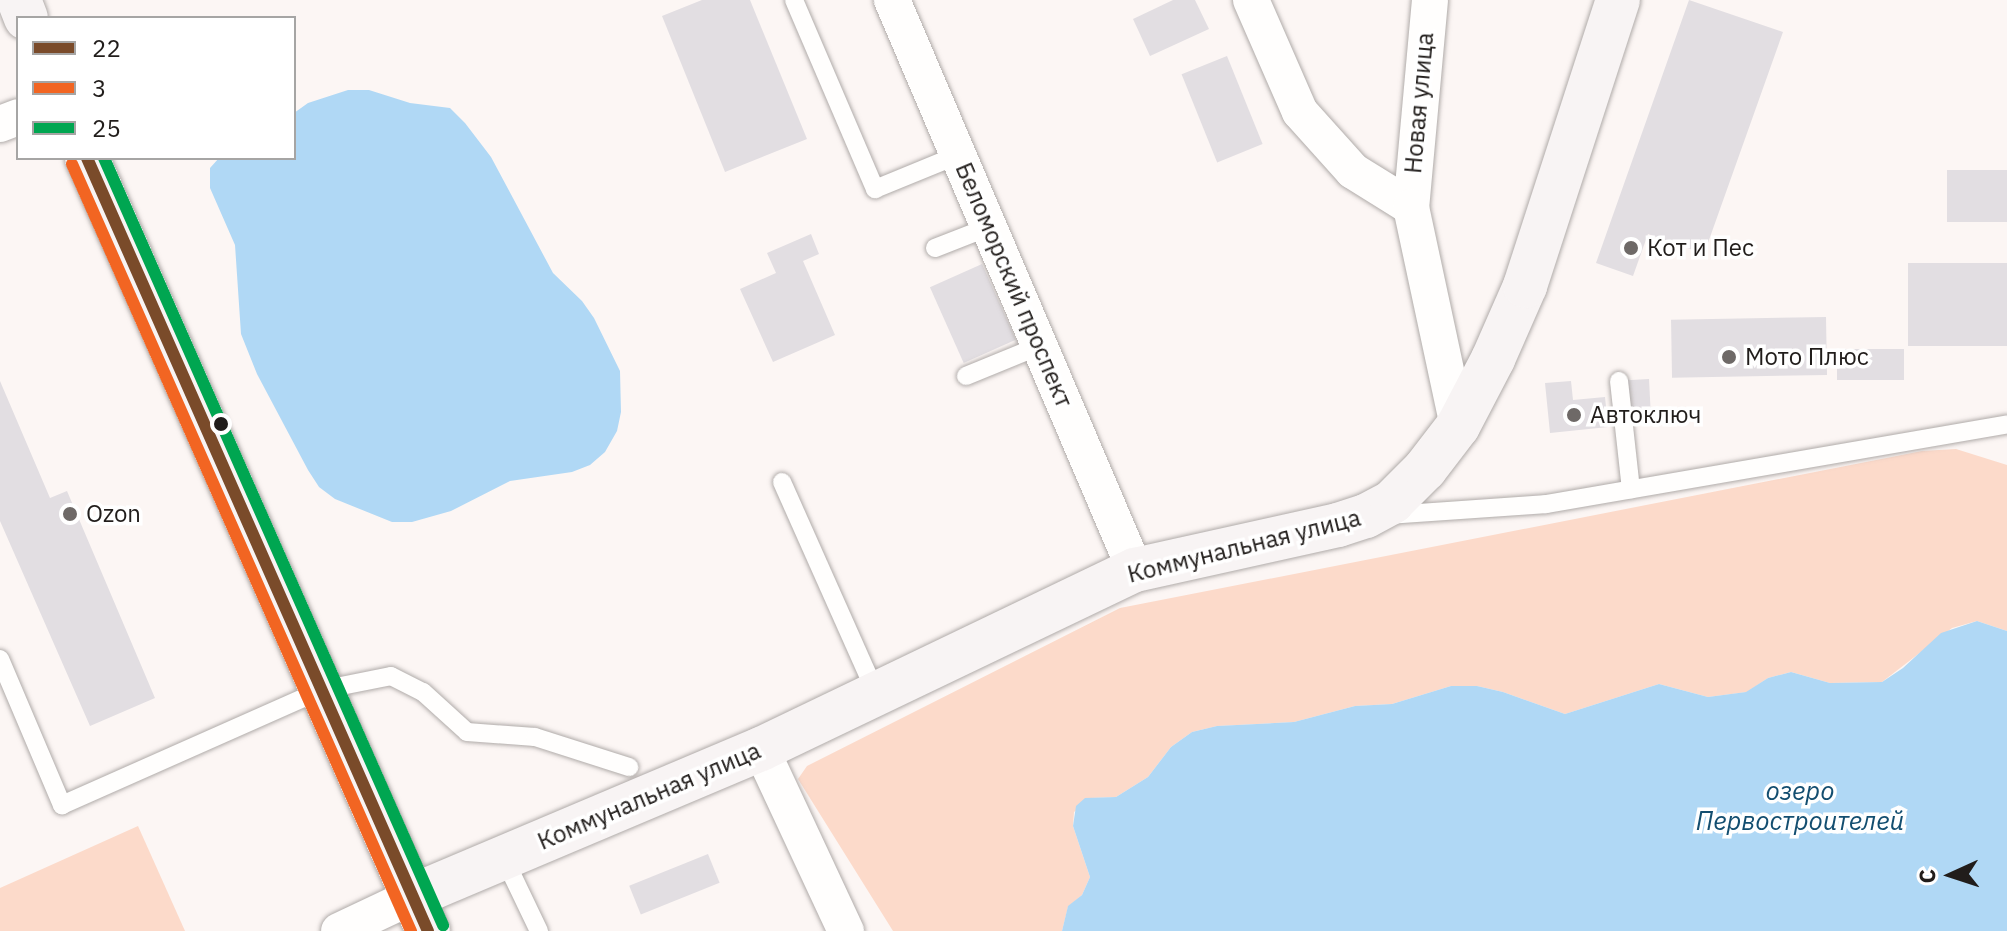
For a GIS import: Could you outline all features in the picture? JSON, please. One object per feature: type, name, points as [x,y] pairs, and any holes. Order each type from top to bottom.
[{"type":"main road","name":"Коммунальная улица","points":[[420,914],[504,858],[761,749],[1135,570],[1366,516],[1392,502],[1458,426],[1525,286],[1618,0]]},
{"type":"main road","points":[[88,160],[420,914]]},
{"type":"street","name":"Беломорский проспект","points":[[892,0],[1135,570]]},
{"type":"street","points":[[1251,0],[1300,112],[1353,171],[1411,207]]},
{"type":"street","name":"Новая улица","points":[[1430,0],[1411,207],[1458,426]]},
{"type":"street","points":[[761,749],[846,931]]},
{"type":"street","points":[[339,931],[420,914]]},
{"type":"lane","points":[[794,0],[875,189],[958,155]]},
{"type":"lane","points":[[935,248],[989,227]]},
{"type":"lane","points":[[966,376],[1039,346]]},
{"type":"lane","points":[[1619,381],[1631,489]]},
{"type":"lane","points":[[1366,516],[1546,504],[2007,424]]},
{"type":"lane","points":[[782,482],[877,695]]},
{"type":"lane","points":[[0,659],[62,805],[321,690],[391,676],[423,692],[467,732],[535,737],[629,767]]},
{"type":"lane","points":[[504,858],[539,931]]},
{"type":"shaded area","points":[[1956,449],[2007,465],[2007,631],[1977,621],[1952,628],[1882,682],[1830,683],[1791,672],[1768,678],[1747,692],[1708,697],[1659,684],[1565,714],[1503,692],[1477,686],[1451,686],[1392,704],[1355,706],[1294,722],[1217,726],[1192,732],[1171,747],[1148,777],[1116,797],[1091,798],[1074,812],[1073,826],[1090,877],[1082,895],[1068,907],[1062,931],[893,931],[798,779],[807,766],[1120,608],[1922,451]]},
{"type":"shaded area","points":[[138,826],[185,931],[0,931],[0,888]]},
{"type":"water","points":[[348,90],[369,90],[410,103],[450,108],[465,123],[491,157],[553,273],[582,301],[594,318],[620,371],[621,412],[617,431],[605,452],[590,465],[572,472],[510,481],[451,511],[412,522],[392,522],[335,499],[319,487],[257,374],[241,334],[235,245],[210,188],[210,168],[217,160],[296,160],[296,112],[308,103]]},
{"type":"water","name":"озеро Первостроителей","points":[[1977,621],[2007,631],[2007,931],[1062,931],[1068,906],[1082,895],[1090,877],[1073,826],[1076,806],[1085,798],[1116,797],[1148,777],[1171,747],[1192,732],[1217,726],[1294,722],[1355,706],[1392,704],[1451,686],[1477,686],[1503,692],[1565,714],[1659,684],[1708,697],[1746,692],[1768,678],[1791,672],[1830,683],[1882,682],[1903,668],[1941,633]]},
{"type":"building","points":[[702,0],[750,0],[807,139],[725,172],[662,16]]},
{"type":"building","points":[[1173,0],[1195,0],[1209,29],[1150,56],[1133,19]]},
{"type":"building","points":[[1689,0],[1783,32],[1704,254],[1648,234],[1633,276],[1596,263]]},
{"type":"building","points":[[1227,56],[1263,144],[1217,162],[1182,74]]},
{"type":"building","points":[[1947,170],[2007,170],[2007,222],[1947,222]]},
{"type":"building","points":[[811,234],[819,254],[803,261],[835,335],[773,362],[740,289],[776,273],[767,253]]},
{"type":"building","points":[[1908,263],[2007,263],[2007,346],[1908,346]]},
{"type":"building","points":[[982,264],[1016,340],[964,363],[930,287]]},
{"type":"building","points":[[1826,317],[1827,375],[1672,378],[1671,320]]},
{"type":"building","points":[[1837,349],[1904,349],[1904,380],[1837,380]]},
{"type":"building","points":[[1649,379],[1651,421],[1624,422],[1622,380]]},
{"type":"building","points":[[0,381],[50,498],[67,491],[155,698],[90,726],[0,521]]},
{"type":"building","points":[[1571,381],[1573,400],[1605,397],[1608,427],[1550,433],[1545,383]]},
{"type":"building","points":[[708,854],[720,883],[641,915],[629,886]]},
{"type":"transit line","name":"22","points":[[88,160],[428,931]]},
{"type":"transit line","name":"25","points":[[105,160],[443,925]]},
{"type":"transit line","name":"3","points":[[72,164],[411,931]]},
{"type":"place","name":"Кот и Пес","points":[[1631,248]]},
{"type":"place","name":"Мото Плюс","points":[[1729,357]]},
{"type":"place","name":"Автоключ","points":[[1574,415]]},
{"type":"place","name":"Ozon","points":[[70,514]]}]
